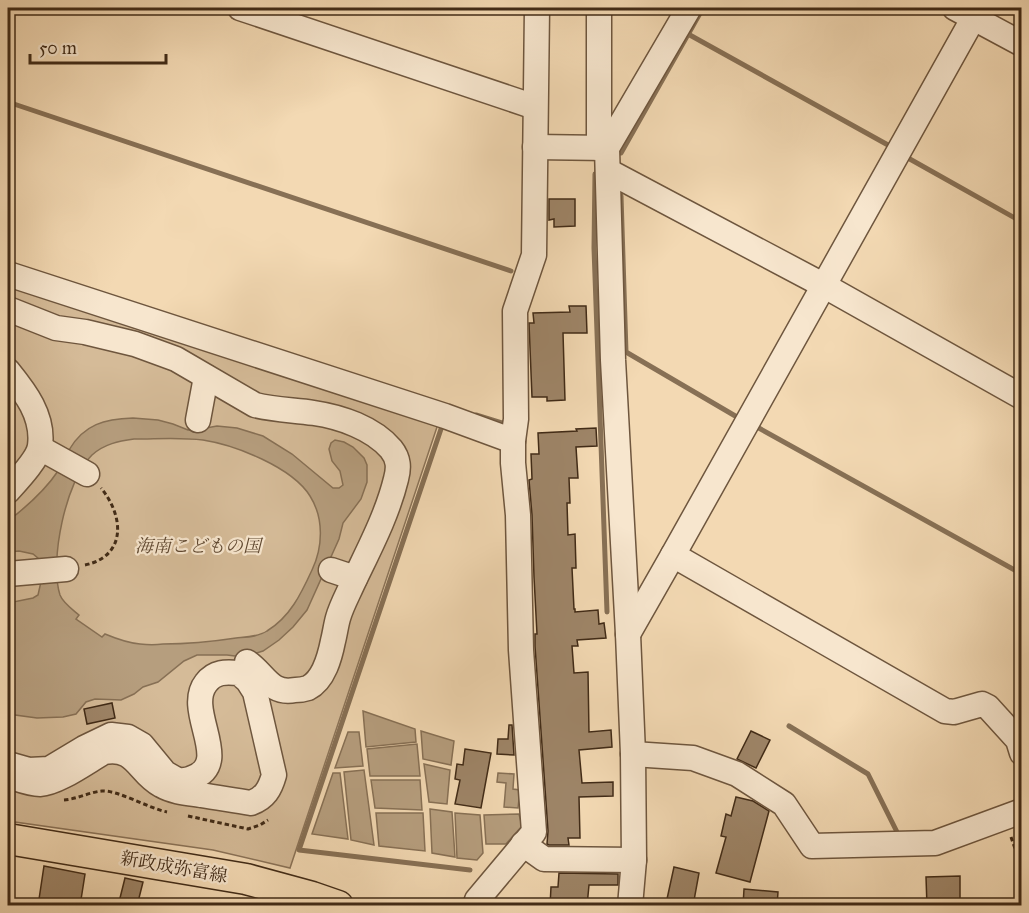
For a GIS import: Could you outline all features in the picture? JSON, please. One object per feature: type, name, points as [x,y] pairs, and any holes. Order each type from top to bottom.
[{"type":"main road","name":"新政成弥富線","points":[[8,839],[246,879],[338,906]]},
{"type":"street","points":[[240,8],[535,107]]},
{"type":"street","points":[[475,906],[477,900],[534,832],[521,650],[518,515],[513,441],[516,418],[515,311],[534,255],[537,8]]},
{"type":"street","points":[[599,8],[612,360],[633,754],[634,860],[630,906]]},
{"type":"street","points":[[605,155],[689,8]]},
{"type":"street","points":[[628,634],[823,285],[969,11],[1022,44]]},
{"type":"street","points":[[535,147],[605,155],[823,285],[1022,397]]},
{"type":"street","points":[[8,274],[445,416],[513,441]]},
{"type":"street","points":[[8,309],[56,328],[85,332],[135,344],[176,359],[255,405],[268,409],[314,413],[341,419],[383,441],[393,452],[399,464],[389,503],[338,617],[327,665],[319,677],[309,688],[288,692],[278,690],[247,662]]},
{"type":"street","points":[[8,371],[27,395],[49,453],[87,474]]},
{"type":"street","points":[[198,420],[206,377]]},
{"type":"street","points":[[8,491],[26,471],[49,453]]},
{"type":"street","points":[[673,555],[945,711],[954,712],[982,704],[988,707],[1018,740],[1022,753]]},
{"type":"street","points":[[8,574],[66,569]]},
{"type":"street","points":[[331,570],[355,578]]},
{"type":"street","points":[[8,764],[29,770],[49,769],[84,747],[111,735],[128,737],[142,745],[165,773],[179,781],[193,778],[203,772],[209,761],[210,751],[199,703],[201,689],[210,678],[222,672],[239,673],[255,692],[274,775],[271,787],[260,800],[251,803],[173,791],[154,781],[134,758],[124,752],[112,750],[104,752],[57,779],[42,784],[8,776]]},
{"type":"street","points":[[633,754],[693,758],[737,774],[784,804],[812,846],[935,843],[1013,814]]},
{"type":"street","points":[[523,844],[544,859],[634,860]]},
{"type":"path","points":[[66,569],[94,563],[103,558],[118,535],[114,508],[105,493],[87,474]]},
{"type":"path","points":[[1013,814],[1022,869]]},
{"type":"green space","name":"海南こどもの国","points":[[8,283],[438,424],[290,868],[213,850],[8,821]]},
{"type":"shaded area","points":[[123,419],[158,420],[188,430],[217,426],[237,428],[263,436],[292,454],[333,488],[343,485],[340,471],[332,461],[329,449],[335,440],[344,442],[364,458],[367,465],[367,482],[361,499],[343,523],[339,539],[307,610],[293,627],[263,651],[243,657],[197,655],[184,661],[158,682],[143,687],[134,694],[121,700],[95,699],[86,702],[76,714],[37,718],[8,714],[8,603],[38,595],[45,564],[33,554],[19,551],[8,552],[8,521],[48,485],[81,434],[104,422]],"holes":[[[134,439],[194,439],[231,447],[277,467],[302,485],[310,496],[320,523],[320,542],[316,561],[294,604],[282,619],[267,631],[252,636],[200,642],[152,645],[136,643],[105,634],[102,637],[76,619],[79,615],[61,598],[57,580],[58,542],[74,483],[83,467],[97,451],[117,442]]]},
{"type":"shaded area","points":[[363,711],[415,729],[416,742],[366,747]]},
{"type":"shaded area","points":[[421,731],[454,741],[451,765],[423,759]]},
{"type":"shaded area","points":[[348,732],[359,732],[363,766],[335,768]]},
{"type":"shaded area","points":[[417,744],[420,776],[370,776],[367,749]]},
{"type":"shaded area","points":[[424,764],[450,770],[447,804],[429,802]]},
{"type":"shaded area","points":[[364,770],[374,845],[351,840],[344,772]]},
{"type":"shaded area","points":[[333,773],[340,773],[348,839],[312,834]]},
{"type":"shaded area","points":[[498,773],[514,774],[513,789],[520,790],[518,808],[504,807],[506,783],[497,782]]},
{"type":"shaded area","points":[[371,780],[420,780],[422,810],[375,808]]},
{"type":"shaded area","points":[[430,809],[452,812],[455,857],[432,853]]},
{"type":"shaded area","points":[[376,813],[423,813],[425,851],[379,846]]},
{"type":"shaded area","points":[[455,813],[480,815],[483,853],[477,860],[457,858]]},
{"type":"shaded area","points":[[519,814],[522,826],[506,844],[486,844],[484,815]]},
{"type":"building","points":[[549,199],[575,199],[575,226],[554,227],[554,219],[549,220]]},
{"type":"building","points":[[569,306],[586,306],[587,333],[563,333],[565,400],[547,401],[547,397],[532,397],[529,323],[534,323],[533,313],[570,312]]},
{"type":"building","points":[[596,428],[597,446],[576,447],[578,478],[569,478],[568,535],[575,534],[576,568],[572,568],[575,612],[598,610],[599,624],[604,623],[606,638],[577,640],[578,646],[572,646],[574,673],[588,672],[589,732],[611,730],[612,747],[579,750],[582,783],[613,782],[613,796],[579,797],[580,838],[568,838],[569,845],[549,845],[547,844],[535,646],[535,634],[537,634],[529,480],[532,479],[531,454],[539,454],[538,433]]},
{"type":"building","points":[[112,703],[115,718],[87,724],[84,709]]},
{"type":"building","points":[[509,725],[512,725],[514,755],[497,754],[498,739],[508,739]]},
{"type":"building","points":[[751,731],[770,740],[756,768],[737,759]]},
{"type":"building","points":[[465,749],[491,753],[481,808],[455,804],[460,780],[455,779],[457,764],[463,765]]},
{"type":"building","points":[[736,797],[753,801],[769,811],[750,882],[716,873],[726,837],[721,836],[726,814],[731,816]]},
{"type":"building","points":[[44,866],[85,874],[80,906],[38,906]]},
{"type":"building","points":[[674,867],[699,873],[693,906],[670,906],[671,900],[667,899]]},
{"type":"building","points":[[559,873],[618,874],[618,885],[589,885],[587,906],[550,906],[551,887],[558,887]]},
{"type":"building","points":[[960,876],[960,906],[927,906],[926,877]]},
{"type":"building","points":[[125,878],[143,882],[137,906],[118,906]]},
{"type":"building","points":[[744,889],[778,892],[777,906],[743,906]]},
{"type":"waterway","points":[[621,153],[703,8]]},
{"type":"waterway","points":[[688,34],[888,145]]},
{"type":"waterway","points":[[8,102],[511,271]]},
{"type":"waterway","points":[[908,158],[1022,222]]},
{"type":"waterway","points":[[595,174],[594,248],[607,612]]},
{"type":"waterway","points":[[621,196],[626,352],[737,417]]},
{"type":"waterway","points":[[476,415],[505,424],[505,421]]},
{"type":"waterway","points":[[442,426],[299,850],[470,870]]},
{"type":"waterway","points":[[757,427],[1022,574]]},
{"type":"waterway","points":[[789,726],[868,774],[898,834],[901,834]]}]
